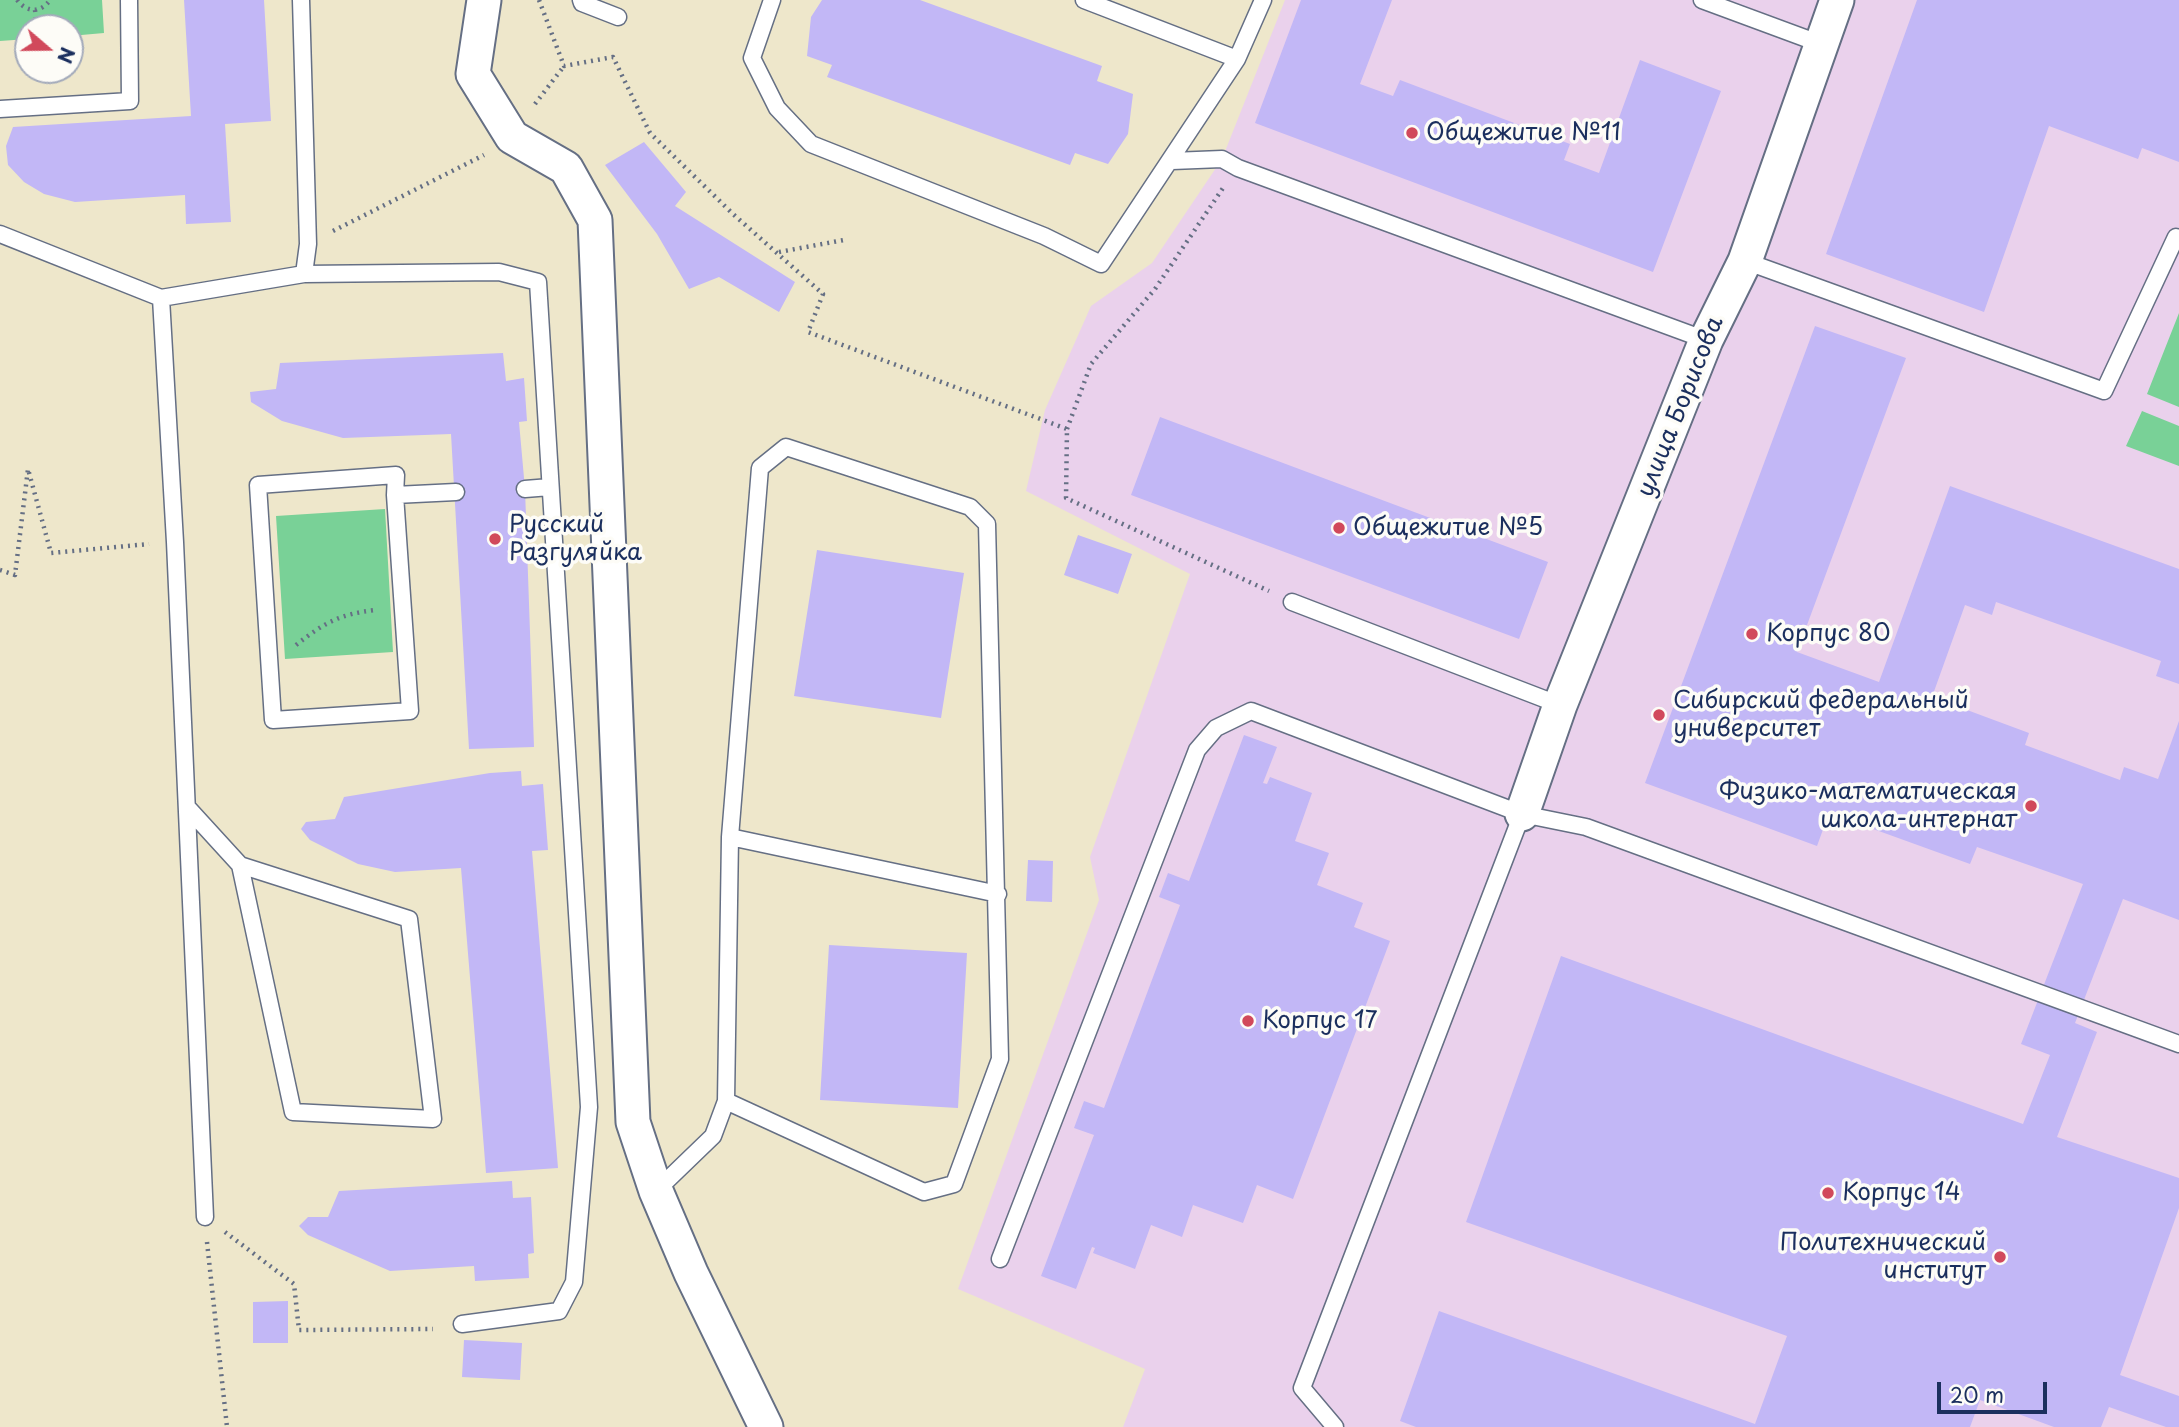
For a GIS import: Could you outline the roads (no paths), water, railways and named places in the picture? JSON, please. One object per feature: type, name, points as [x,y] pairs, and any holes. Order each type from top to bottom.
[{"type":"street","points":[[484,0],[473,74],[512,137],[566,168],[595,220],[633,1122],[656,1191],[691,1273],[766,1427]]},
{"type":"street","name":"улица Борисова","points":[[1522,814],[1560,705],[1706,340],[1745,261],[1838,0]]},
{"type":"lane","points":[[0,109],[130,102],[129,0]]},
{"type":"lane","points":[[301,0],[308,244],[304,274]]},
{"type":"lane","points":[[581,0],[582,3],[618,17]]},
{"type":"lane","points":[[772,0],[752,58],[777,108],[811,144],[1044,236],[1101,264],[1172,161],[1237,59],[1263,0]]},
{"type":"lane","points":[[1084,0],[1237,59]]},
{"type":"lane","points":[[1702,0],[1821,44]]},
{"type":"lane","points":[[1172,161],[1222,159],[1706,340]]},
{"type":"lane","points":[[0,234],[161,298],[304,274],[499,272],[538,282],[590,1107],[574,1282],[559,1311],[462,1324]]},
{"type":"lane","points":[[1745,261],[2104,391],[2176,237],[2179,238]]},
{"type":"lane","points":[[161,298],[175,542],[205,1217]]},
{"type":"lane","points":[[656,1191],[713,1136],[726,1101],[730,837],[760,468],[786,447],[970,507],[987,524],[1000,1059],[954,1184],[924,1192],[726,1101]]},
{"type":"lane","points":[[396,475],[395,495],[410,711],[273,720],[258,485],[396,475]]},
{"type":"lane","points":[[525,489],[550,487]]},
{"type":"lane","points":[[395,495],[456,492]]},
{"type":"lane","points":[[1292,602],[1560,705]]},
{"type":"lane","points":[[1000,1259],[1197,750],[1216,728],[1251,711],[1522,814],[1586,827],[2179,1044]]},
{"type":"lane","points":[[187,807],[240,865],[409,919],[433,1119],[293,1112],[240,865]]},
{"type":"lane","points":[[1335,1427],[1302,1388],[1522,814]]},
{"type":"lane","points":[[730,837],[998,894]]},
{"type":"place","name":"Общежитие №11","points":[[1412,133]]},
{"type":"place","name":"Общежитие №5","points":[[1339,528]]},
{"type":"place","name":"Русский Разгуляйка","points":[[495,539]]},
{"type":"place","name":"Корпус 80","points":[[1752,634]]},
{"type":"place","name":"Сибирский федеральный университет","points":[[1659,715]]},
{"type":"place","name":"Физико-математическая школа-интернат","points":[[2031,806]]},
{"type":"place","name":"Корпус 17","points":[[1248,1021]]},
{"type":"place","name":"Корпус 14","points":[[1828,1193]]},
{"type":"place","name":"Политехнический институт","points":[[2000,1257]]}]
